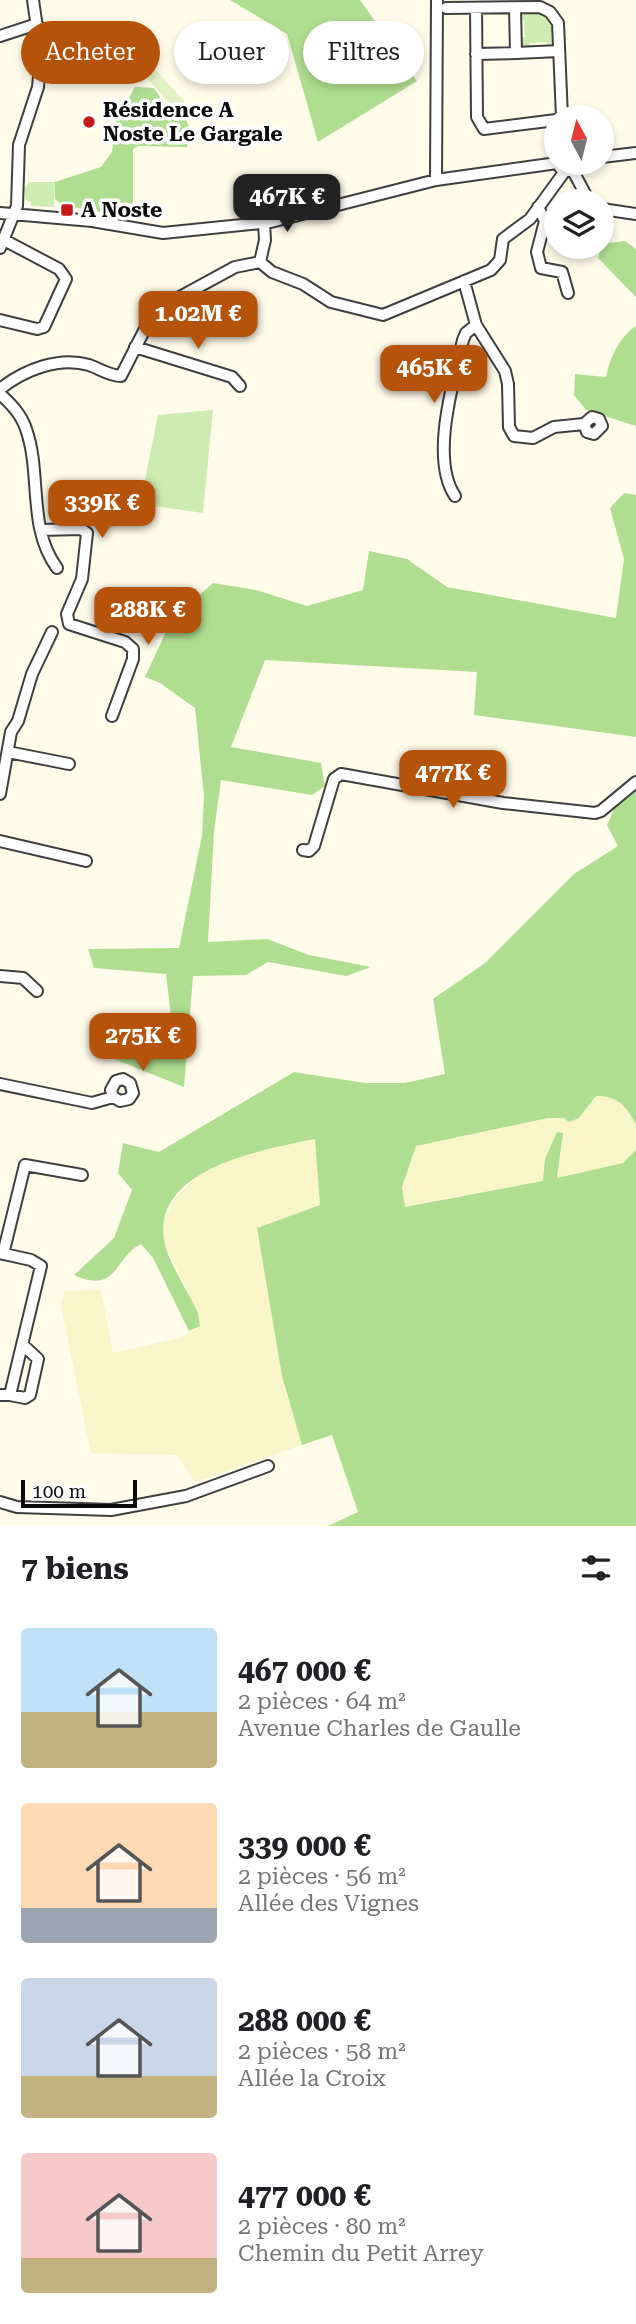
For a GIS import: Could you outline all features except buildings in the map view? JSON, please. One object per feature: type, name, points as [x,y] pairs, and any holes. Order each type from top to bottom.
[{"type":"street","points":[[33,0],[36,21]]},
{"type":"street","points":[[436,180],[437,0]]},
{"type":"street","points":[[446,8],[540,7],[550,12],[557,19],[561,105]]},
{"type":"street","points":[[476,8],[477,117],[484,129],[544,122]]},
{"type":"street","points":[[515,8],[516,53]]},
{"type":"street","points":[[0,36],[21,29]]},
{"type":"street","points":[[476,54],[559,51]]},
{"type":"street","points":[[0,320],[37,329],[44,327],[66,279],[59,269],[2,244],[14,214],[19,145],[38,84]]},
{"type":"street","points":[[614,156],[636,153]]},
{"type":"street","points":[[0,213],[92,221],[163,233],[264,223],[436,180],[544,168]]},
{"type":"street","points":[[260,262],[272,272],[303,284],[331,302],[368,313],[392,313],[434,291],[491,270],[500,260],[503,239],[530,219],[561,175]]},
{"type":"street","points":[[538,207],[545,222],[537,252],[541,268],[562,272],[568,293]]},
{"type":"street","points":[[614,211],[636,215]]},
{"type":"street","points":[[260,262],[265,240],[264,223]]},
{"type":"street","points":[[57,568],[47,555],[41,530],[26,428],[15,408],[0,391],[20,374],[44,366],[87,364],[121,376],[148,323],[169,303],[235,267],[260,262]]},
{"type":"street","points":[[464,281],[476,325],[505,371],[509,427],[514,436],[533,438],[554,427],[584,424]]},
{"type":"street","points":[[455,496],[444,476],[451,391],[463,340],[466,333],[476,325]]},
{"type":"street","points":[[135,347],[232,377],[240,386]]},
{"type":"street","points":[[41,530],[81,529],[87,533],[82,579],[67,618],[73,627],[125,642],[132,649],[133,659],[112,716]]},
{"type":"street","points":[[0,794],[11,732],[18,721],[32,674],[52,632]]},
{"type":"street","points":[[8,752],[69,764]]},
{"type":"street","points":[[303,850],[314,846],[334,779],[341,774],[503,803],[595,813],[636,782]]},
{"type":"street","points":[[0,841],[86,861]]},
{"type":"street","points":[[0,976],[23,978],[37,991]]},
{"type":"street","points":[[0,1084],[92,1103],[113,1097]]},
{"type":"street","points":[[23,1345],[38,1359],[30,1395],[25,1398],[5,1395],[23,1345],[41,1266],[31,1260],[2,1254],[25,1165],[82,1175]]},
{"type":"street","points":[[0,1502],[17,1507],[111,1510],[186,1496],[268,1466]]},
{"type":"shaded area","points":[[596,1096],[607,1096],[626,1104],[636,1124],[636,1150],[624,1163],[557,1178],[562,1148],[545,1159],[544,1181],[404,1207],[402,1187],[416,1146],[548,1118],[579,1118]]},
{"type":"shaded area","points":[[316,1138],[320,1205],[257,1228],[282,1376],[302,1445],[195,1482],[177,1455],[91,1453],[61,1306],[65,1291],[101,1290],[113,1353],[180,1338],[200,1326],[198,1313],[164,1243],[163,1221],[176,1197],[201,1173],[238,1155]]},
{"type":"green space","points":[[230,0],[360,0],[375,21],[303,21],[303,84],[412,84],[318,142],[289,41],[289,21],[265,21]]},
{"type":"green space","points":[[518,12],[543,12],[552,22],[553,48],[548,48],[547,42],[530,43],[530,48],[524,48],[519,37],[525,37],[524,20],[518,20]]},
{"type":"green space","points":[[160,75],[186,103],[177,111],[152,84],[160,84]]},
{"type":"green space","points":[[135,87],[154,88],[169,112],[186,115],[190,136],[187,147],[138,146],[133,149],[133,218],[62,205],[55,199],[55,182],[101,167],[112,152],[116,121]]},
{"type":"green space","points":[[29,182],[55,182],[54,207],[31,206],[31,202],[26,201],[24,189]]},
{"type":"green space","points":[[625,241],[636,249],[636,297],[599,259],[614,259],[614,242]]},
{"type":"green space","points":[[636,326],[636,426],[586,410],[574,395],[575,374],[606,377],[616,349]]},
{"type":"green space","points":[[213,410],[203,513],[140,504],[158,415]]},
{"type":"green space","points":[[624,493],[636,495],[636,737],[474,715],[477,672],[265,660],[231,747],[321,763],[325,786],[312,795],[221,780],[214,831],[208,942],[267,939],[309,955],[371,967],[346,976],[268,962],[246,975],[193,976],[184,1087],[109,1057],[120,1045],[169,1049],[172,1024],[166,974],[94,968],[88,949],[179,948],[202,836],[204,796],[195,708],[160,683],[145,677],[172,619],[213,583],[256,590],[307,606],[363,590],[369,551],[407,559],[447,587],[616,618],[624,559],[610,508]]},
{"type":"green space","points":[[636,786],[636,1124],[629,1112],[616,1100],[596,1096],[579,1118],[569,1122],[564,1118],[548,1118],[416,1146],[402,1187],[405,1207],[543,1181],[545,1159],[557,1132],[563,1133],[557,1178],[623,1163],[636,1150],[636,1526],[328,1526],[358,1512],[332,1435],[302,1445],[282,1376],[257,1228],[320,1205],[315,1139],[243,1156],[217,1166],[194,1179],[176,1195],[165,1215],[164,1240],[174,1267],[198,1313],[200,1326],[189,1331],[153,1258],[141,1244],[132,1250],[107,1278],[99,1281],[88,1280],[74,1275],[114,1238],[132,1190],[118,1173],[123,1143],[159,1152],[294,1072],[365,1083],[405,1083],[445,1074],[433,999],[485,963],[574,874],[618,846],[607,825],[618,800]]},
{"type":"place","name":"Résidence A Noste Le Gargale","points":[[89,122]]},
{"type":"place","name":"A Noste","points":[[67,210]]}]
